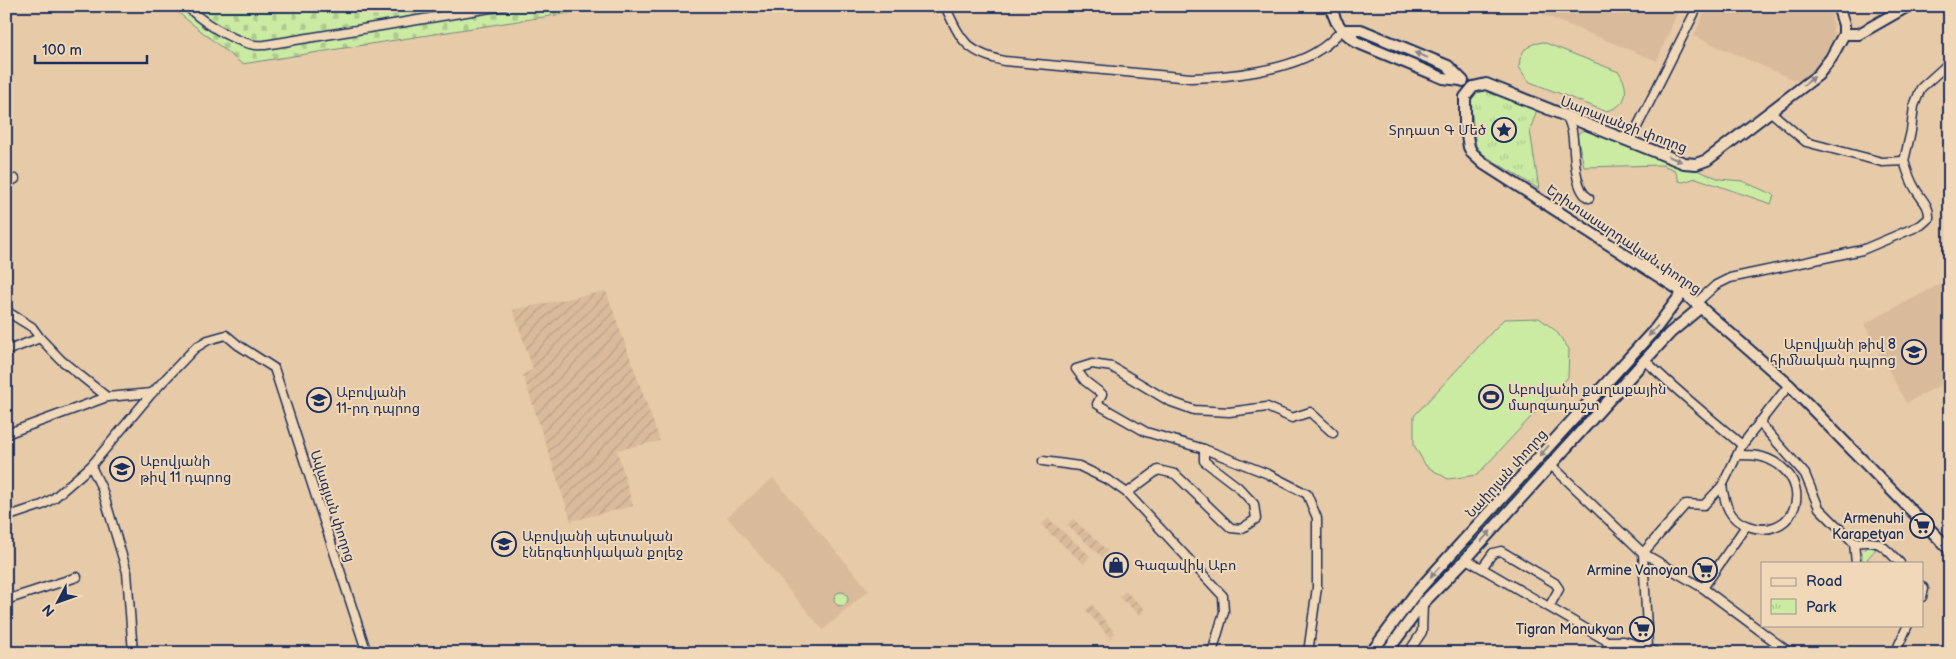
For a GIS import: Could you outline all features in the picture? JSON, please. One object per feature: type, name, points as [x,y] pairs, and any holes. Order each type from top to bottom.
[{"type":"street","points":[[187,6],[196,16],[236,39],[251,45],[265,45],[503,6]]},
{"type":"street","points":[[945,6],[961,38],[969,47],[989,58],[1174,77],[1222,77],[1245,74],[1283,64],[1317,52],[1342,30]]},
{"type":"street","points":[[1330,6],[1342,30],[1358,43],[1443,78],[1461,80],[1471,88]]},
{"type":"street","points":[[1630,141],[1698,6]]},
{"type":"street","points":[[1838,6],[1844,24],[1844,34],[1859,34],[1908,6]]},
{"type":"street","name":"Սարալանջի փողոց","points":[[1471,88],[1486,84],[1491,85],[1684,163],[1700,164],[1818,75],[1831,58],[1844,34]]},
{"type":"street","points":[[1698,305],[1716,286],[1730,278],[1862,250],[1921,226],[1929,218],[1930,212],[1910,179],[1904,161],[1911,131],[1914,106],[1921,88],[1950,62]]},
{"type":"street","name":"Երիտասարդական փողոց","points":[[1471,88],[1464,101],[1466,132],[1469,147],[1477,159],[1683,292],[1789,385],[1950,550]]},
{"type":"street","points":[[1771,112],[1806,142],[1882,162],[1904,161]]},
{"type":"street","points":[[1567,116],[1572,129],[1579,183],[1583,194],[1589,198]]},
{"type":"street","points":[[6,184],[15,179]]},
{"type":"street","name":"Նաիրյան փողոց","points":[[1371,653],[1415,594],[1656,328],[1683,292]]},
{"type":"street","name":"Նաիրյան փողոց","points":[[1386,653],[1423,603],[1466,559],[1550,464],[1698,305]]},
{"type":"street","points":[[6,311],[32,327],[61,360],[106,397]]},
{"type":"street","name":"Ավագյան փողոց","points":[[152,393],[195,348],[208,340],[226,335],[274,368],[367,653]]},
{"type":"street","points":[[6,351],[40,338]]},
{"type":"street","points":[[1645,360],[1674,389],[1689,399],[1742,445]]},
{"type":"street","points":[[1308,653],[1317,587],[1317,518],[1307,494],[1268,474],[1204,449],[1146,432],[1097,404],[1102,394],[1085,381],[1076,369],[1092,364],[1112,367],[1169,401],[1194,410],[1229,412],[1267,408],[1292,418],[1310,412],[1333,432]]},
{"type":"street","points":[[1648,648],[1643,553],[1686,504],[1704,505],[1722,486],[1742,445],[1789,385]]},
{"type":"street","points":[[6,434],[106,397],[152,393]]},
{"type":"street","points":[[6,517],[42,505],[54,498],[91,466],[152,393]]},
{"type":"street","points":[[1759,422],[1805,474],[1819,508],[1854,543],[1856,562]]},
{"type":"street","points":[[1127,493],[1158,470],[1175,474],[1231,528],[1241,529],[1256,518],[1254,504],[1238,487],[1204,461],[1204,449]]},
{"type":"street","points":[[1722,486],[1724,501],[1729,511],[1736,520],[1746,526],[1759,530],[1767,529],[1783,522],[1790,515],[1797,497],[1792,478],[1773,461],[1759,456],[1738,455]]},
{"type":"street","points":[[1043,461],[1079,466],[1110,481],[1127,493],[1223,596],[1224,612],[1212,653]]},
{"type":"street","points":[[1550,464],[1643,553],[1703,588],[1790,653]]},
{"type":"street","points":[[91,466],[102,489],[127,572],[133,653]]},
{"type":"street","points":[[1703,588],[1746,526]]},
{"type":"street","points":[[1854,543],[1870,541],[1880,543],[1899,562]]},
{"type":"street","points":[[1482,568],[1493,553],[1501,551],[1555,583],[1559,589],[1549,607]]},
{"type":"street","points":[[1466,559],[1607,641],[1624,641],[1648,648],[1656,653]]},
{"type":"street","points":[[6,600],[77,577]]},
{"type":"street","points":[[1411,653],[1422,632],[1423,603]]},
{"type":"street","points":[[1895,653],[1908,626]]},
{"type":"street","points":[[1607,641],[1609,653]]},
{"type":"shaded area","points":[[1536,6],[1680,6],[1657,61],[1534,11]]},
{"type":"shaded area","points":[[1707,6],[1821,6],[1831,11],[1834,37],[1819,67],[1807,77],[1797,81],[1694,36]]},
{"type":"shaded area","name":"Աբովյանի թիվ 8 հիմնական դպրոց","points":[[1950,279],[1950,380],[1906,403],[1864,324]]},
{"type":"shaded area","points":[[606,291],[660,441],[617,450],[633,506],[571,521],[523,375],[533,369],[513,310]]},
{"type":"shaded area","points":[[773,478],[869,590],[823,630],[727,517]]},
{"type":"shaded area","points":[[1048,518],[1090,556],[1084,564],[1041,525]]},
{"type":"shaded area","points":[[1073,519],[1108,551],[1102,557],[1067,525]]},
{"type":"shaded area","points":[[1125,591],[1145,609],[1140,615],[1119,597]]},
{"type":"shaded area","points":[[1092,605],[1115,633],[1110,638],[1086,610]]},
{"type":"green space","points":[[170,6],[614,6],[242,64]]},
{"type":"green space","points":[[1355,35],[1362,35],[1446,70],[1449,74],[1446,75],[1360,40]]},
{"type":"green space","points":[[1543,42],[1619,72],[1625,85],[1625,97],[1622,102],[1613,109],[1605,111],[1530,82],[1519,67],[1520,59],[1524,50],[1533,44]]},
{"type":"green space","points":[[1485,88],[1537,110],[1530,130],[1539,189],[1484,155],[1476,146],[1470,100],[1476,90]]},
{"type":"green space","points":[[1585,128],[1720,179],[1742,181],[1774,195],[1771,204],[1696,178],[1683,182],[1679,181],[1675,170],[1662,165],[1584,167],[1577,135]]},
{"type":"green space","name":"Աբովյանի քաղաքային մարզադաշտ","points":[[1539,318],[1556,331],[1569,349],[1568,377],[1477,475],[1448,479],[1426,466],[1414,445],[1414,416],[1504,319]]},
{"type":"green space","points":[[1664,326],[1667,329],[1424,596],[1380,653],[1377,653],[1421,595]]},
{"type":"green space","points":[[1868,546],[1876,549],[1867,559],[1870,562],[1862,562],[1862,552]]},
{"type":"green space","points":[[841,592],[846,594],[848,599],[846,604],[841,606],[836,604],[834,599],[836,594]]},
{"type":"place","name":"Տրդատ Գ Մեծ","points":[[1504,130]]},
{"type":"place","name":"Աբովյանի թիվ 8 հիմնական դպրոց","points":[[1914,352]]},
{"type":"place","name":"Աբովյանի քաղաքային մարզադաշտ","points":[[1491,397]]},
{"type":"place","name":"Աբովյանի 11-րդ դպրոց","points":[[319,400]]},
{"type":"place","name":"Աբովյանի թիվ 11 դպրոց","points":[[122,469]]},
{"type":"place","name":"Armenuhi Karapetyan","points":[[1922,526]]},
{"type":"place","name":"Աբովյանի պետական էներգետիկական քոլեջ","points":[[504,544]]},
{"type":"place","name":"Գազավիկ Աբո","points":[[1116,565]]},
{"type":"place","name":"Armine Vanoyan","points":[[1705,570]]},
{"type":"place","name":"Tigran Manukyan","points":[[1642,629]]}]
